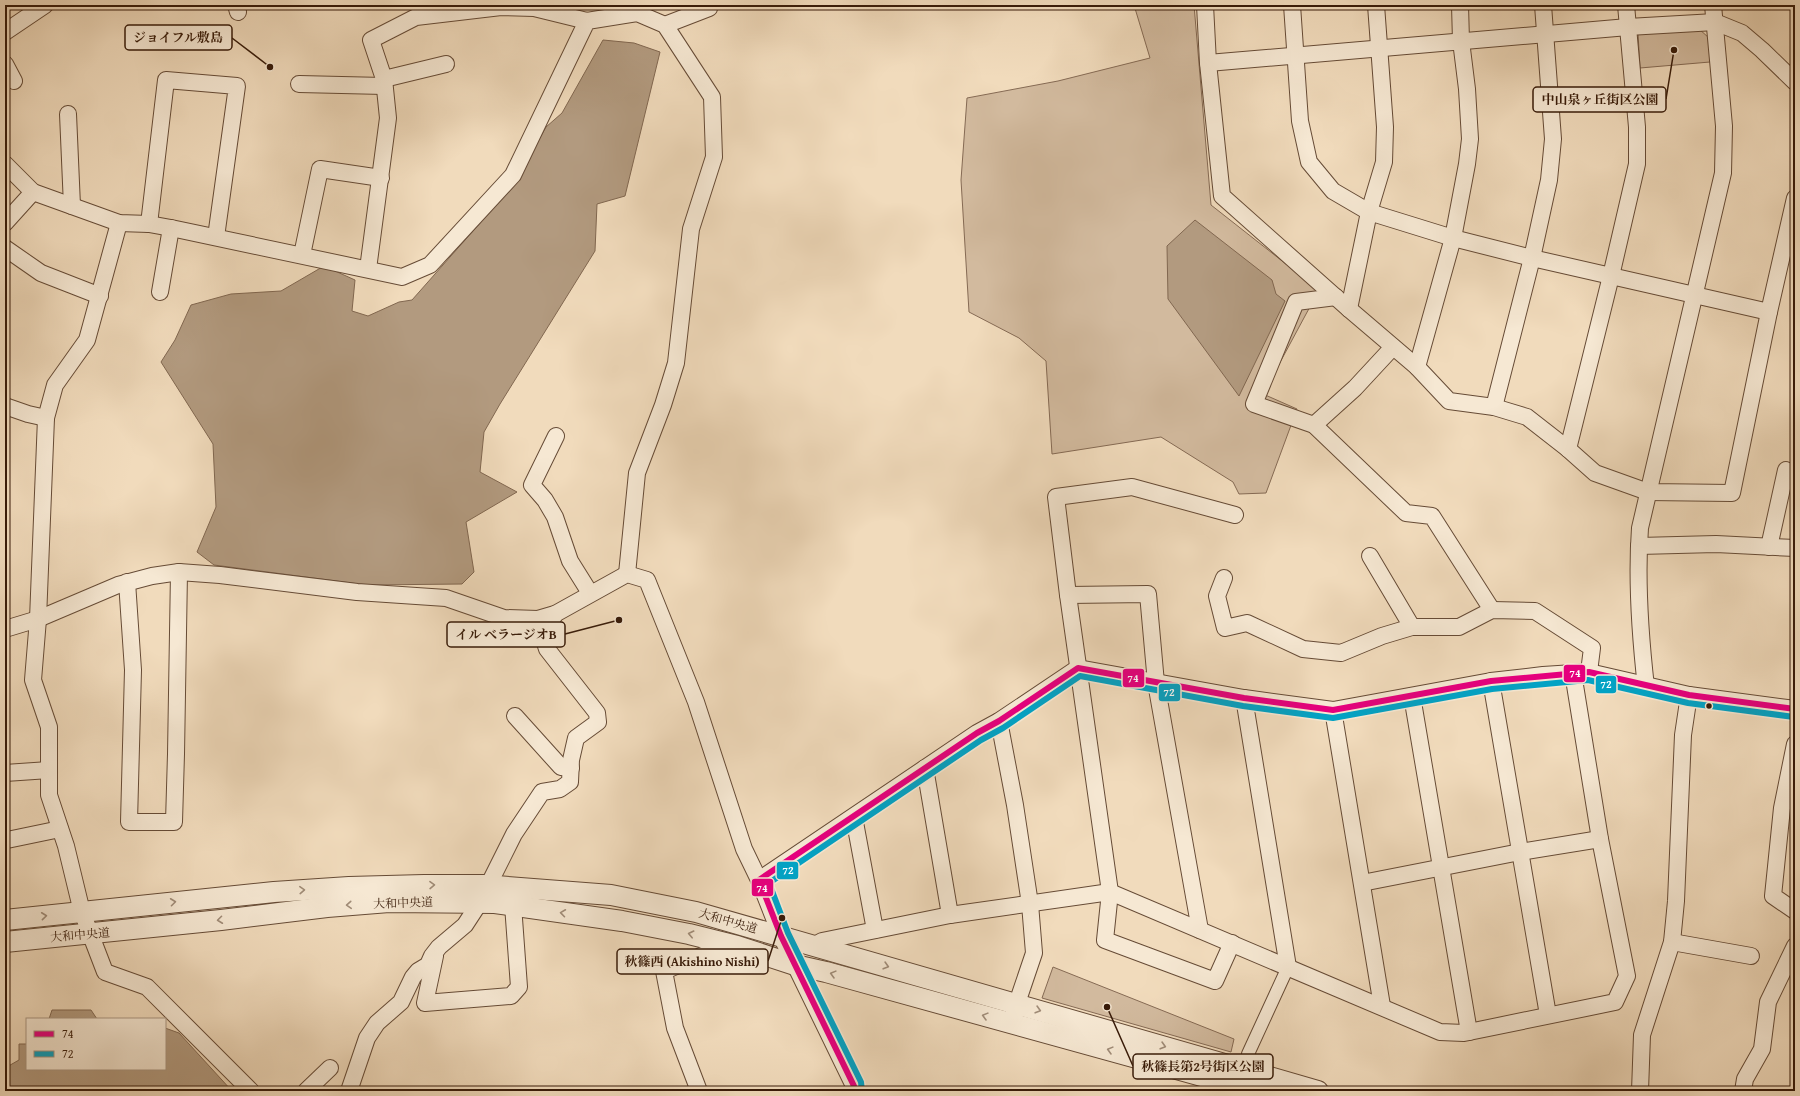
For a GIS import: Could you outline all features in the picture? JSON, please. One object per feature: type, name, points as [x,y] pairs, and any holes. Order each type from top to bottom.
[{"type":"street","points":[[5,32],[45,5]]},
{"type":"street","points":[[665,25],[709,8],[709,5]]},
{"type":"street","points":[[1205,5],[1208,63],[1222,196],[1349,309],[1417,367],[1449,400],[1494,407],[1527,417],[1568,449],[1595,473],[1648,492],[1732,493],[1769,312],[1795,198]]},
{"type":"street","points":[[1292,5],[1300,121],[1309,162],[1333,192],[1369,212],[1453,238],[1532,258],[1769,312]]},
{"type":"street","points":[[1349,309],[1369,212],[1384,162],[1385,127],[1376,5]]},
{"type":"street","points":[[1417,367],[1453,238],[1467,164],[1470,139],[1467,89],[1461,41],[1460,5]]},
{"type":"street","points":[[1494,407],[1532,258],[1549,180],[1553,139],[1543,5]]},
{"type":"street","points":[[1568,449],[1637,164],[1637,127],[1626,5]]},
{"type":"street","points":[[1646,687],[1640,635],[1638,546],[1640,528],[1723,173],[1724,126],[1713,5]]},
{"type":"street","points":[[368,269],[388,118],[384,83],[371,40],[416,17],[501,7],[534,8],[587,21],[637,9],[665,25],[712,97],[714,157],[691,229],[676,363],[663,405],[637,473],[627,574]]},
{"type":"street","points":[[5,164],[33,192],[119,223],[149,224],[171,228],[402,277],[430,265],[513,176],[587,21]]},
{"type":"street","points":[[1208,63],[1628,26],[1714,22],[1742,33],[1795,82]]},
{"type":"street","points":[[5,64],[14,81]]},
{"type":"street","points":[[299,84],[384,83],[446,64]]},
{"type":"street","points":[[149,224],[166,80],[237,86],[216,237]]},
{"type":"street","points":[[68,114],[72,206]]},
{"type":"street","points":[[302,255],[320,169],[381,178]]},
{"type":"street","points":[[5,223],[33,192]]},
{"type":"street","points":[[119,223],[87,340],[55,384],[46,418],[38,619],[33,680],[49,728],[49,795],[60,829],[82,912],[105,972],[147,987],[251,1091]]},
{"type":"street","points":[[160,292],[171,228]]},
{"type":"street","points":[[5,248],[41,272],[100,296]]},
{"type":"street","points":[[1336,297],[1296,302],[1254,404],[1314,425],[1406,513],[1432,516],[1492,610]]},
{"type":"street","points":[[1314,425],[1355,388],[1394,347]]},
{"type":"street","points":[[5,406],[28,414],[46,418]]},
{"type":"street","points":[[556,436],[532,485],[545,500],[555,517],[570,561],[590,593]]},
{"type":"street","points":[[1769,547],[1786,470]]},
{"type":"street","points":[[1232,943],[1215,981],[1105,940],[1110,892],[1068,596],[1056,498],[1132,487],[1235,515]]},
{"type":"street","points":[[1638,546],[1716,544],[1795,548]]},
{"type":"street","points":[[1370,556],[1412,627]]},
{"type":"street","points":[[127,582],[133,670],[129,822],[174,822],[179,572]]},
{"type":"street","points":[[5,629],[38,619],[127,582],[179,572],[357,592],[446,598],[504,618],[538,619],[555,614],[590,593],[627,574],[647,580],[696,702],[744,849],[760,880],[781,936],[854,1086],[854,1091]]},
{"type":"street","points":[[813,946],[822,941],[950,915],[1110,892],[1382,1006],[1440,1032],[1469,1032],[1616,1002],[1627,976],[1600,839],[1581,673],[1592,648],[1536,611],[1492,610],[1459,628],[1412,627],[1382,636],[1341,653],[1303,649],[1246,624],[1225,628],[1217,596],[1224,578]]},
{"type":"street","points":[[1068,596],[1148,594],[1156,683],[1200,930]]},
{"type":"street","points":[[349,1091],[366,1038],[377,1023],[401,1002],[418,971],[428,965],[436,951],[465,926],[480,902],[514,834],[542,792],[560,789],[570,782],[576,738],[598,722],[597,713],[547,650],[543,637],[555,614]]},
{"type":"street","points":[[760,880],[977,733],[999,721],[1078,668],[1244,698],[1334,710],[1491,681],[1544,675],[1581,673],[1689,696],[1795,709]]},
{"type":"street","points":[[1491,681],[1548,1015]]},
{"type":"street","points":[[1412,696],[1469,1032]]},
{"type":"street","points":[[1640,1091],[1642,1035],[1672,942],[1676,901],[1683,735],[1689,696]]},
{"type":"street","points":[[1244,698],[1288,967],[1248,1054]]},
{"type":"street","points":[[1334,710],[1382,1006]]},
{"type":"street","points":[[514,716],[561,767],[571,768]]},
{"type":"street","points":[[999,721],[1015,805],[1030,904],[1034,953],[1010,1023]]},
{"type":"street","points":[[1795,744],[1782,808],[1773,896],[1795,911]]},
{"type":"street","points":[[925,768],[950,915]]},
{"type":"street","points":[[5,773],[49,770]]},
{"type":"street","points":[[854,817],[875,930]]},
{"type":"street","points":[[7,840],[60,829]]},
{"type":"street","points":[[1362,882],[1520,852],[1600,839]]},
{"type":"street","name":"大和中央道","points":[[5,920],[274,892],[349,887],[488,885],[611,895],[696,912],[1017,1003],[1318,1091]]},
{"type":"street","name":"大和中央道","points":[[5,942],[90,934],[327,907],[389,902],[480,902],[513,905],[622,921],[716,941],[795,965],[826,972],[1256,1091]]},
{"type":"street","points":[[436,951],[425,1002],[511,996],[519,987],[513,905]]},
{"type":"street","points":[[853,935],[849,938],[848,945],[856,958]]},
{"type":"street","points":[[699,1091],[675,1028],[664,971],[713,952],[716,941]]},
{"type":"street","points":[[1672,942],[1750,956]]},
{"type":"street","points":[[1743,1091],[1744,1079],[1762,1049],[1768,1002],[1795,946]]},
{"type":"street","points":[[306,1091],[330,1068]]},
{"type":"shaded area","points":[[1134,5],[1194,5],[1211,205],[1319,290],[1263,394],[1297,409],[1266,493],[1239,494],[1233,482],[1161,437],[1052,454],[1046,361],[1019,338],[969,312],[961,180],[967,98],[1058,81],[1150,58]]},
{"type":"shaded area","points":[[1698,28],[1709,38],[1710,62],[1640,68],[1638,33]]},
{"type":"shaded area","points":[[603,40],[634,43],[660,52],[625,196],[597,204],[595,251],[484,432],[480,472],[517,492],[466,522],[474,572],[462,584],[367,585],[214,565],[197,552],[216,507],[213,444],[161,362],[175,340],[191,305],[231,294],[281,291],[324,266],[355,280],[352,311],[368,316],[399,302],[412,300],[512,187],[546,127],[562,113]]},
{"type":"shaded area","points":[[1195,220],[1272,280],[1276,294],[1285,301],[1239,396],[1168,299],[1167,246]]},
{"type":"shaded area","points":[[1053,967],[1234,1039],[1231,1052],[1042,998]]},
{"type":"shaded area","points":[[52,1010],[91,1010],[96,1018],[49,1018]]},
{"type":"shaded area","points":[[166,1028],[179,1033],[232,1091],[5,1091],[5,1068],[19,1060],[19,1044],[26,1044],[26,1070],[166,1070]]},
{"type":"transit line","name":"74","points":[[854,1091],[854,1086],[781,936],[759,880],[977,733],[999,721],[1078,668],[1244,698],[1333,710],[1491,681],[1589,672],[1689,695],[1795,709]]},
{"type":"transit line","name":"72","points":[[862,1091],[861,1082],[788,933],[769,883],[981,740],[1003,728],[1080,676],[1243,706],[1333,718],[1492,689],[1588,680],[1688,703],[1794,717]]},
{"type":"place","name":"中山泉ヶ丘街区公園","points":[[1674,50]]},
{"type":"place","name":"ジョイフル敷島","points":[[270,67]]},
{"type":"place","name":"イル ベラージオB","points":[[619,620]]},
{"type":"place","name":"秋篠西 (Akishino Nishi)","points":[[782,918]]},
{"type":"place","name":"秋篠長第2号街区公園","points":[[1107,1007]]}]
